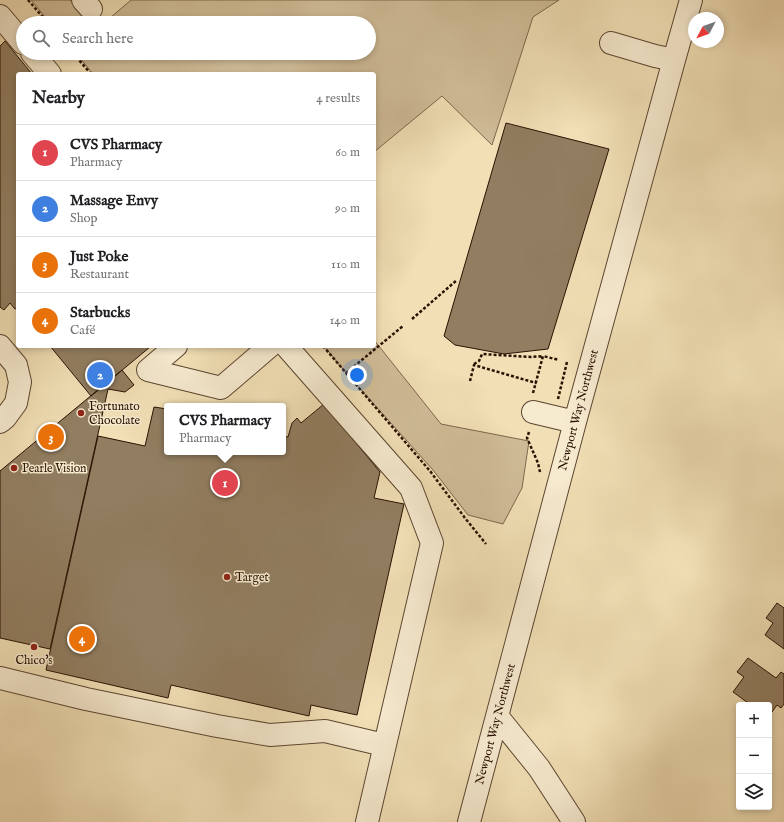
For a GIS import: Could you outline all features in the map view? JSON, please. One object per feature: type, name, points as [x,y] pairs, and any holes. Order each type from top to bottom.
[{"type":"street","name":"Newport Way Northwest","points":[[469,822],[575,422],[691,0]]},
{"type":"street","points":[[0,16],[16,35]]},
{"type":"street","points":[[611,43],[674,60]]},
{"type":"street","points":[[38,60],[48,72]]},
{"type":"street","points":[[0,346],[16,365],[20,382],[16,402],[5,418],[0,422]]},
{"type":"street","points":[[174,348],[148,370],[221,388],[268,348]]},
{"type":"street","points":[[288,348],[411,488],[432,543],[367,822]]},
{"type":"street","points":[[537,414],[575,422]]},
{"type":"street","points":[[0,678],[86,699],[217,726],[270,735],[325,731],[384,745]]},
{"type":"street","points":[[497,716],[538,768],[574,822]]},
{"type":"path","points":[[28,0],[42,16]]},
{"type":"path","points":[[79,60],[89,72]]},
{"type":"path","points":[[412,319],[458,280]]},
{"type":"path","points":[[346,373],[403,326]]},
{"type":"path","points":[[325,348],[430,471],[486,544]]},
{"type":"path","points":[[470,381],[474,365],[479,361],[482,354],[531,357],[543,356],[559,360]]},
{"type":"path","points":[[537,414],[536,383],[543,356]]},
{"type":"path","points":[[542,478],[538,463],[527,438],[537,414],[567,362]]},
{"type":"path","points":[[474,365],[536,383]]},
{"type":"shaded area","points":[[31,0],[70,0],[84,16],[44,16]]},
{"type":"shaded area","points":[[131,0],[559,0],[533,17],[492,145],[442,96],[376,150],[376,72],[91,72],[82,60],[376,60],[376,16],[112,16]]},
{"type":"shaded area","points":[[376,343],[441,424],[529,441],[522,488],[503,524],[468,515],[433,470],[346,373],[326,348],[376,348]]},
{"type":"building","points":[[5,41],[16,54],[16,60],[21,60],[30,72],[16,72],[16,309],[10,303],[4,310],[0,307],[0,46]]},
{"type":"building","points":[[506,123],[609,149],[548,349],[504,354],[455,345],[444,336]]},
{"type":"building","points":[[52,348],[149,348],[91,396]]},
{"type":"building","points":[[122,370],[134,385],[125,392],[108,389],[50,649],[0,638],[0,471]]},
{"type":"building","name":"Target","points":[[324,404],[380,472],[374,498],[404,504],[357,715],[311,705],[309,716],[171,685],[168,698],[46,670],[98,436],[145,446],[154,407],[164,409],[164,455],[286,455],[286,437],[288,437],[292,423],[297,418],[301,423]]},
{"type":"building","points":[[777,603],[784,608],[784,649],[765,635],[773,623],[766,618]]},
{"type":"building","points":[[748,658],[776,678],[781,672],[784,674],[784,704],[781,708],[777,705],[772,712],[772,702],[747,702],[733,692],[744,677],[737,672]]},
{"type":"place","name":"Massage Envy","points":[[100,375]]},
{"type":"place","name":"Fortunato Chocolate","points":[[81,413]]},
{"type":"place","name":"Just Poke","points":[[51,437]]},
{"type":"place","name":"Pearle Vision","points":[[14,468]]},
{"type":"place","name":"CVS Pharmacy","points":[[225,483]]},
{"type":"place","name":"Target","points":[[227,577]]},
{"type":"place","name":"Starbucks","points":[[82,639]]},
{"type":"place","name":"Chico's","points":[[34,647]]}]
